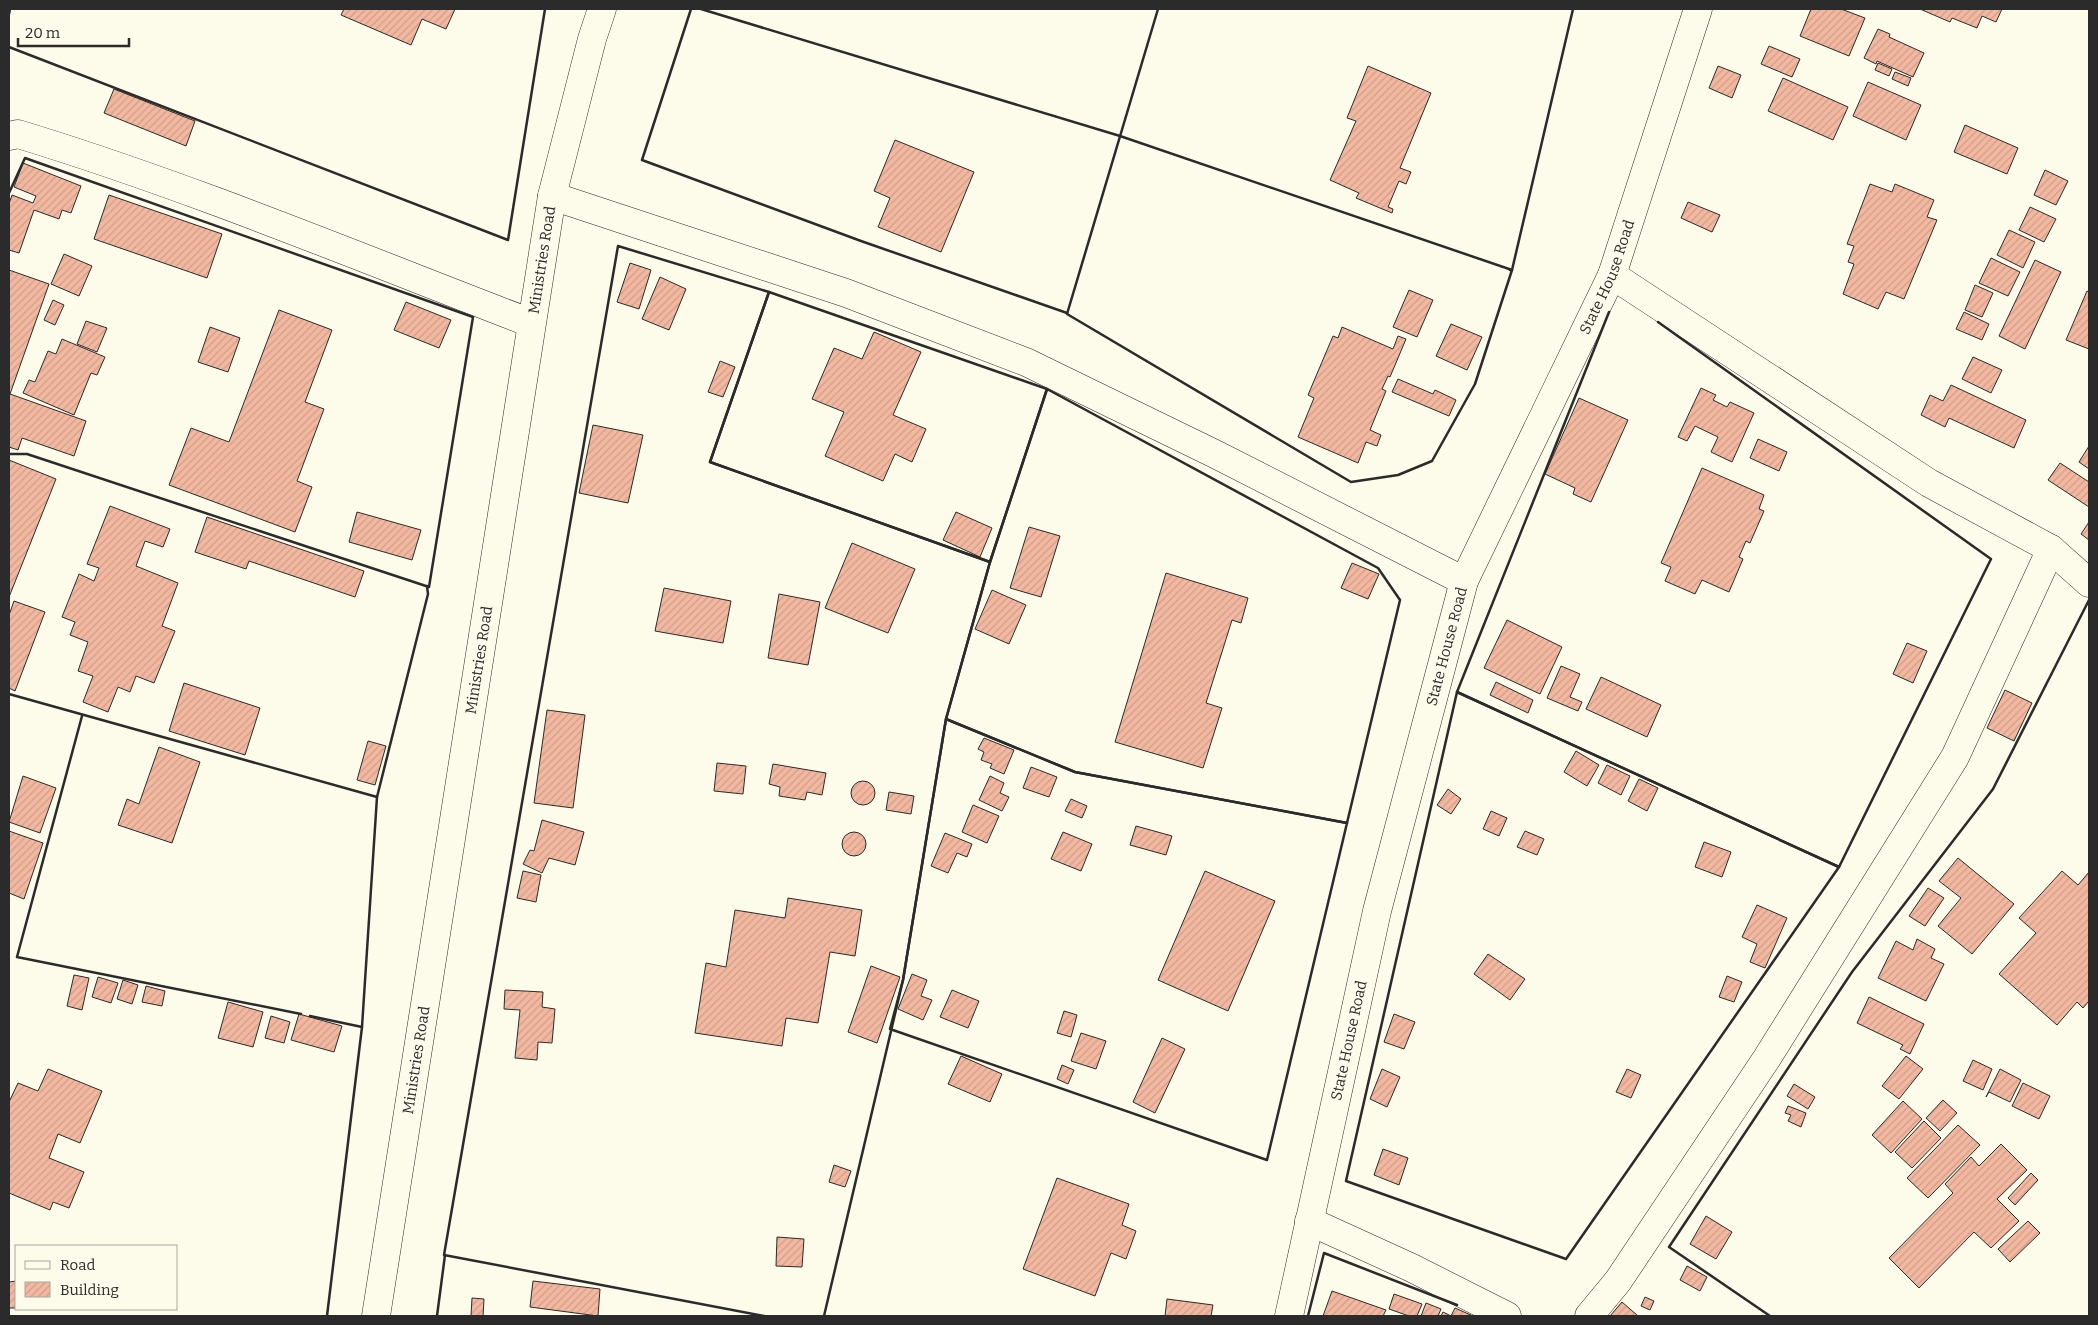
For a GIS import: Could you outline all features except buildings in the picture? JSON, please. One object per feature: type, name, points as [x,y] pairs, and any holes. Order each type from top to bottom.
[{"type":"street","name":"Ministries Road","points":[[376,1316],[530,323],[552,196],[592,39],[602,9]]},
{"type":"street","name":"State House Road","points":[[1289,1316],[1377,911],[1464,581],[1612,275],[1698,9]]},
{"type":"street","points":[[9,136],[18,134],[81,153],[232,208],[530,323]]},
{"type":"street","points":[[552,196],[846,293],[1026,362],[1215,454],[1464,581]]},
{"type":"street","points":[[1612,275],[1929,483],[2051,549],[2089,583]]},
{"type":"street","points":[[1589,1316],[1618,1281],[1767,1058],[1955,757],[2051,549]]},
{"type":"street","points":[[1309,1222],[1412,1268],[1507,1316]]},
{"type":"wall","points":[[9,14],[10,9]]},
{"type":"wall","points":[[9,47],[508,240],[545,9]]},
{"type":"wall","points":[[691,9],[642,160],[861,241],[1067,313]]},
{"type":"wall","points":[[701,9],[1120,136],[1512,270],[1475,384],[1432,461],[1398,475],[1351,482],[1067,314],[1158,9]]},
{"type":"wall","points":[[1510,270],[1512,270],[1573,9]]},
{"type":"wall","points":[[9,193],[25,158],[473,317],[429,587],[27,454],[9,454]]},
{"type":"wall","points":[[764,1316],[444,1255],[618,246],[769,292],[710,462],[990,562],[946,719],[903,980],[824,1316]]},
{"type":"wall","points":[[769,292],[1047,389],[990,562],[710,462],[769,292]]},
{"type":"wall","points":[[1457,692],[1839,867],[1566,1259],[1346,1181],[1457,692],[1609,312]]},
{"type":"wall","points":[[1457,692],[1839,867],[1991,559],[1658,322]]},
{"type":"wall","points":[[1047,389],[1378,568],[1400,600],[1347,823],[1075,772],[946,719],[990,562],[1047,389]]},
{"type":"wall","points":[[9,694],[377,797],[428,594],[427,586]]},
{"type":"wall","points":[[1770,1316],[1669,1247],[1852,972],[1993,789],[2089,600]]},
{"type":"wall","points":[[82,716],[17,957],[301,1014]]},
{"type":"wall","points":[[946,719],[1075,772],[1347,823],[1267,1160],[890,1029],[903,980],[946,719]]},
{"type":"wall","points":[[327,1316],[362,1027],[377,797]]},
{"type":"wall","points":[[310,1016],[362,1027]]},
{"type":"wall","points":[[1308,1316],[1324,1253],[1457,1305]]},
{"type":"wall","points":[[437,1316],[445,1255]]}]
